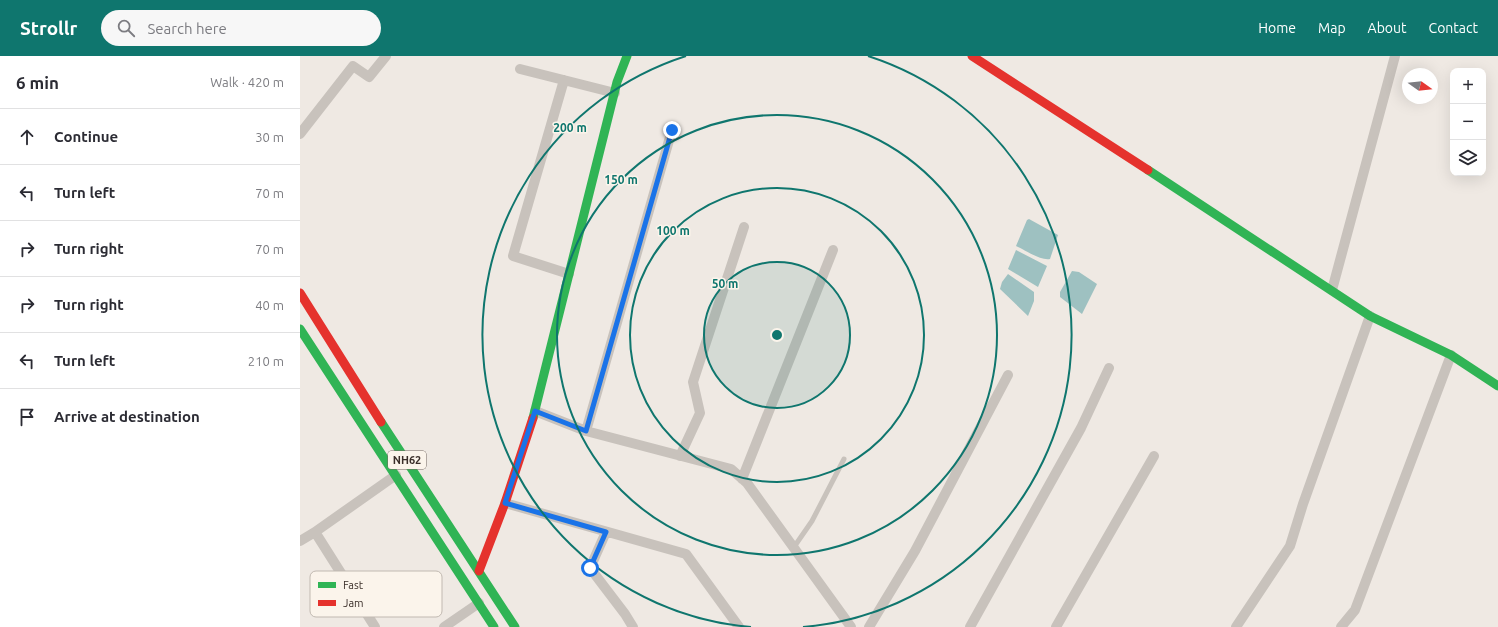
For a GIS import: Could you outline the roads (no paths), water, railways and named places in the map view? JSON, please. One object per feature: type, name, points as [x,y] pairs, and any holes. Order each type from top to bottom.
[{"type":"street","points":[[300,134],[353,66],[369,77],[386,56]]},
{"type":"street","points":[[972,56],[1370,316],[1451,355],[1498,386]]},
{"type":"street","points":[[1332,290],[1395,56]]},
{"type":"street","points":[[479,571],[505,503],[535,411],[615,93],[627,57]]},
{"type":"street","points":[[520,69],[615,93]]},
{"type":"street","points":[[564,80],[512,256],[569,274]]},
{"type":"street","points":[[586,431],[672,130]]},
{"type":"street","points":[[680,456],[700,413],[693,382],[744,227]]},
{"type":"street","points":[[742,479],[833,250]]},
{"type":"street","name":"NH62","points":[[300,293],[382,425],[412,468],[515,627]]},
{"type":"street","points":[[1236,627],[1290,546],[1303,504],[1370,316]]},
{"type":"street","name":"NH62","points":[[300,329],[494,627]]},
{"type":"street","points":[[1341,627],[1355,610],[1451,355]]},
{"type":"street","points":[[970,627],[1081,428],[1109,368]]},
{"type":"street","points":[[869,627],[915,551],[1008,375]]},
{"type":"street","points":[[535,411],[586,431],[731,469],[747,483],[851,627]]},
{"type":"street","points":[[1056,627],[1154,456]]},
{"type":"street","points":[[300,541],[396,475]]},
{"type":"street","points":[[505,503],[686,554],[739,627]]},
{"type":"street","points":[[314,532],[339,571]]},
{"type":"street","points":[[606,532],[590,568],[633,627]]},
{"type":"street","points":[[444,627],[479,604]]},
{"type":"street","points":[[369,617],[375,627]]},
{"type":"lane","points":[[794,547],[812,521],[844,459]]},
{"type":"water","points":[[1029,219],[1058,235],[1050,259],[1038,257],[1016,246],[1027,220]]},
{"type":"water","points":[[1016,250],[1047,266],[1038,287],[1008,269]]},
{"type":"water","points":[[1072,271],[1079,272],[1097,284],[1082,314],[1060,297],[1060,292]]},
{"type":"water","points":[[1008,274],[1034,292],[1034,301],[1028,316],[1000,289],[1002,282]]}]
